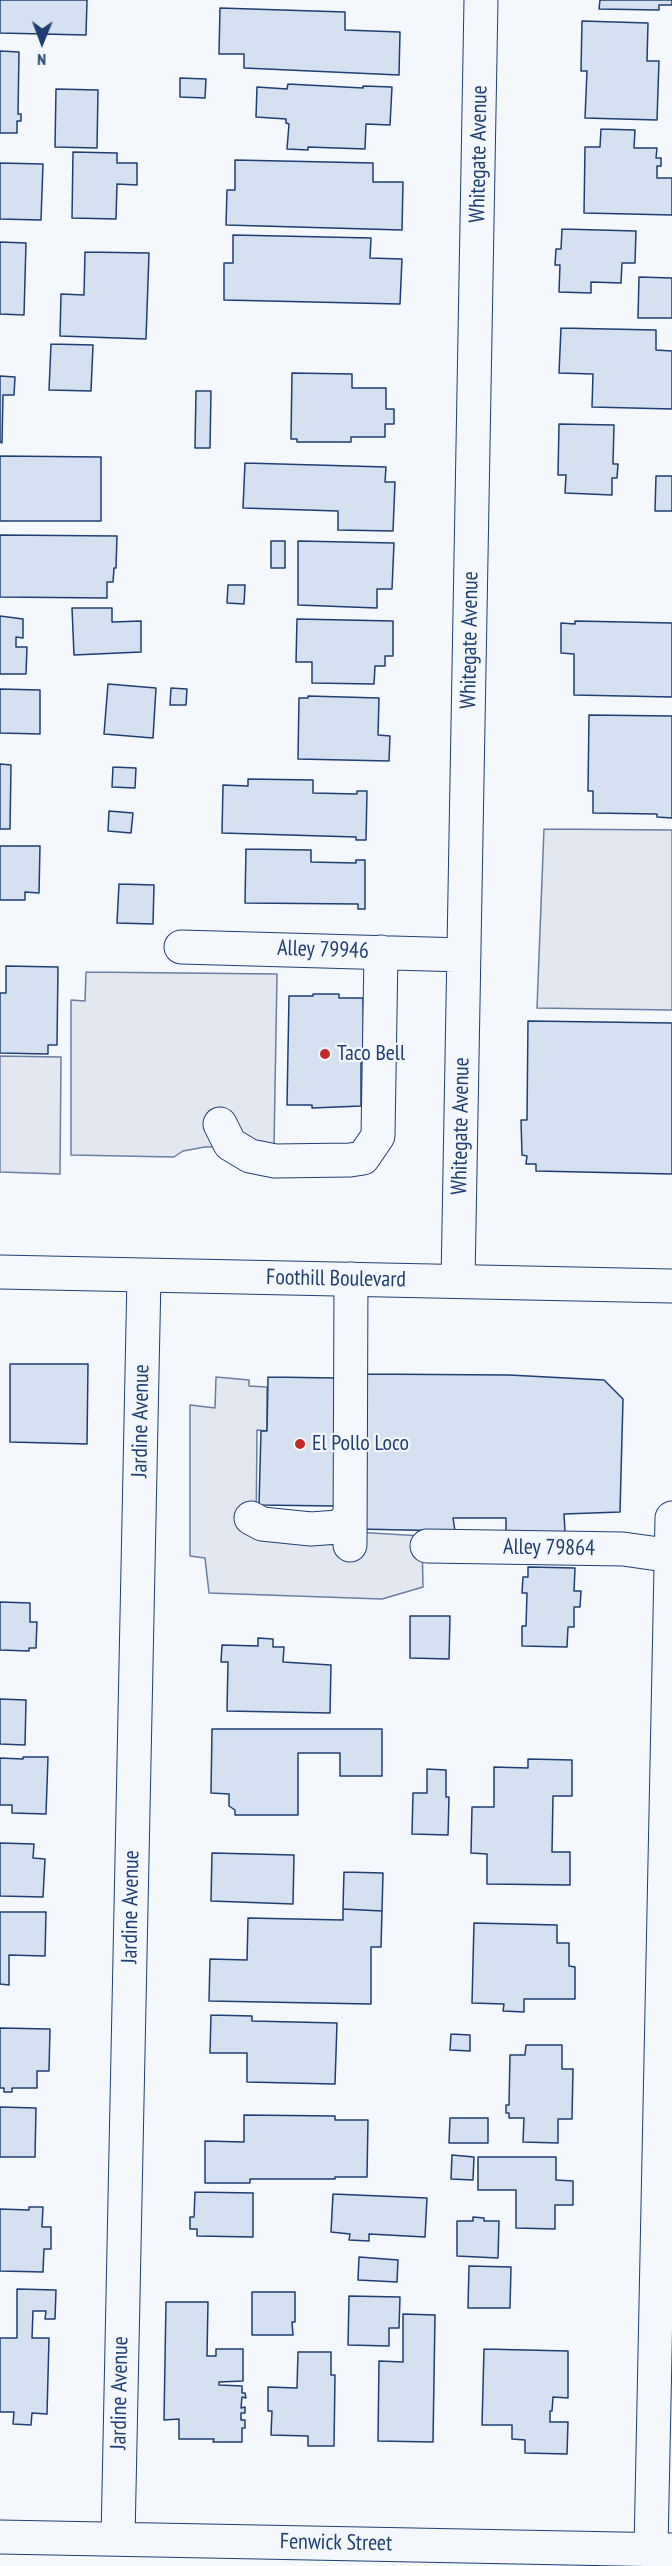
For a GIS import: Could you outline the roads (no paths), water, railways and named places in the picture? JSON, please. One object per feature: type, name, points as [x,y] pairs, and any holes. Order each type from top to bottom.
[{"type":"street","name":"Whitegate Avenue","points":[[458,1281],[482,0]]},
{"type":"street","name":"Alley 79946","points":[[182,947],[464,955]]},
{"type":"street","points":[[220,1124],[230,1144],[250,1156],[275,1161],[350,1161],[363,1158],[378,1136],[381,952]]},
{"type":"street","name":"Foothill Boulevard","points":[[0,1272],[672,1286]]},
{"type":"street","name":"Jardine Avenue","points":[[118,2539],[144,1276]]},
{"type":"street","points":[[250,1518],[262,1524],[311,1529],[338,1527],[350,1531],[351,1279]]},
{"type":"street","points":[[662,2550],[672,1518]]},
{"type":"street","name":"Alley 79864","points":[[427,1546],[622,1550],[672,1556]]},
{"type":"street","name":"Fenwick Street","points":[[0,2537],[118,2539],[461,2556],[662,2550]]},
{"type":"place","name":"Taco Bell","points":[[325,1054]]},
{"type":"place","name":"El Pollo Loco","points":[[300,1444]]}]
